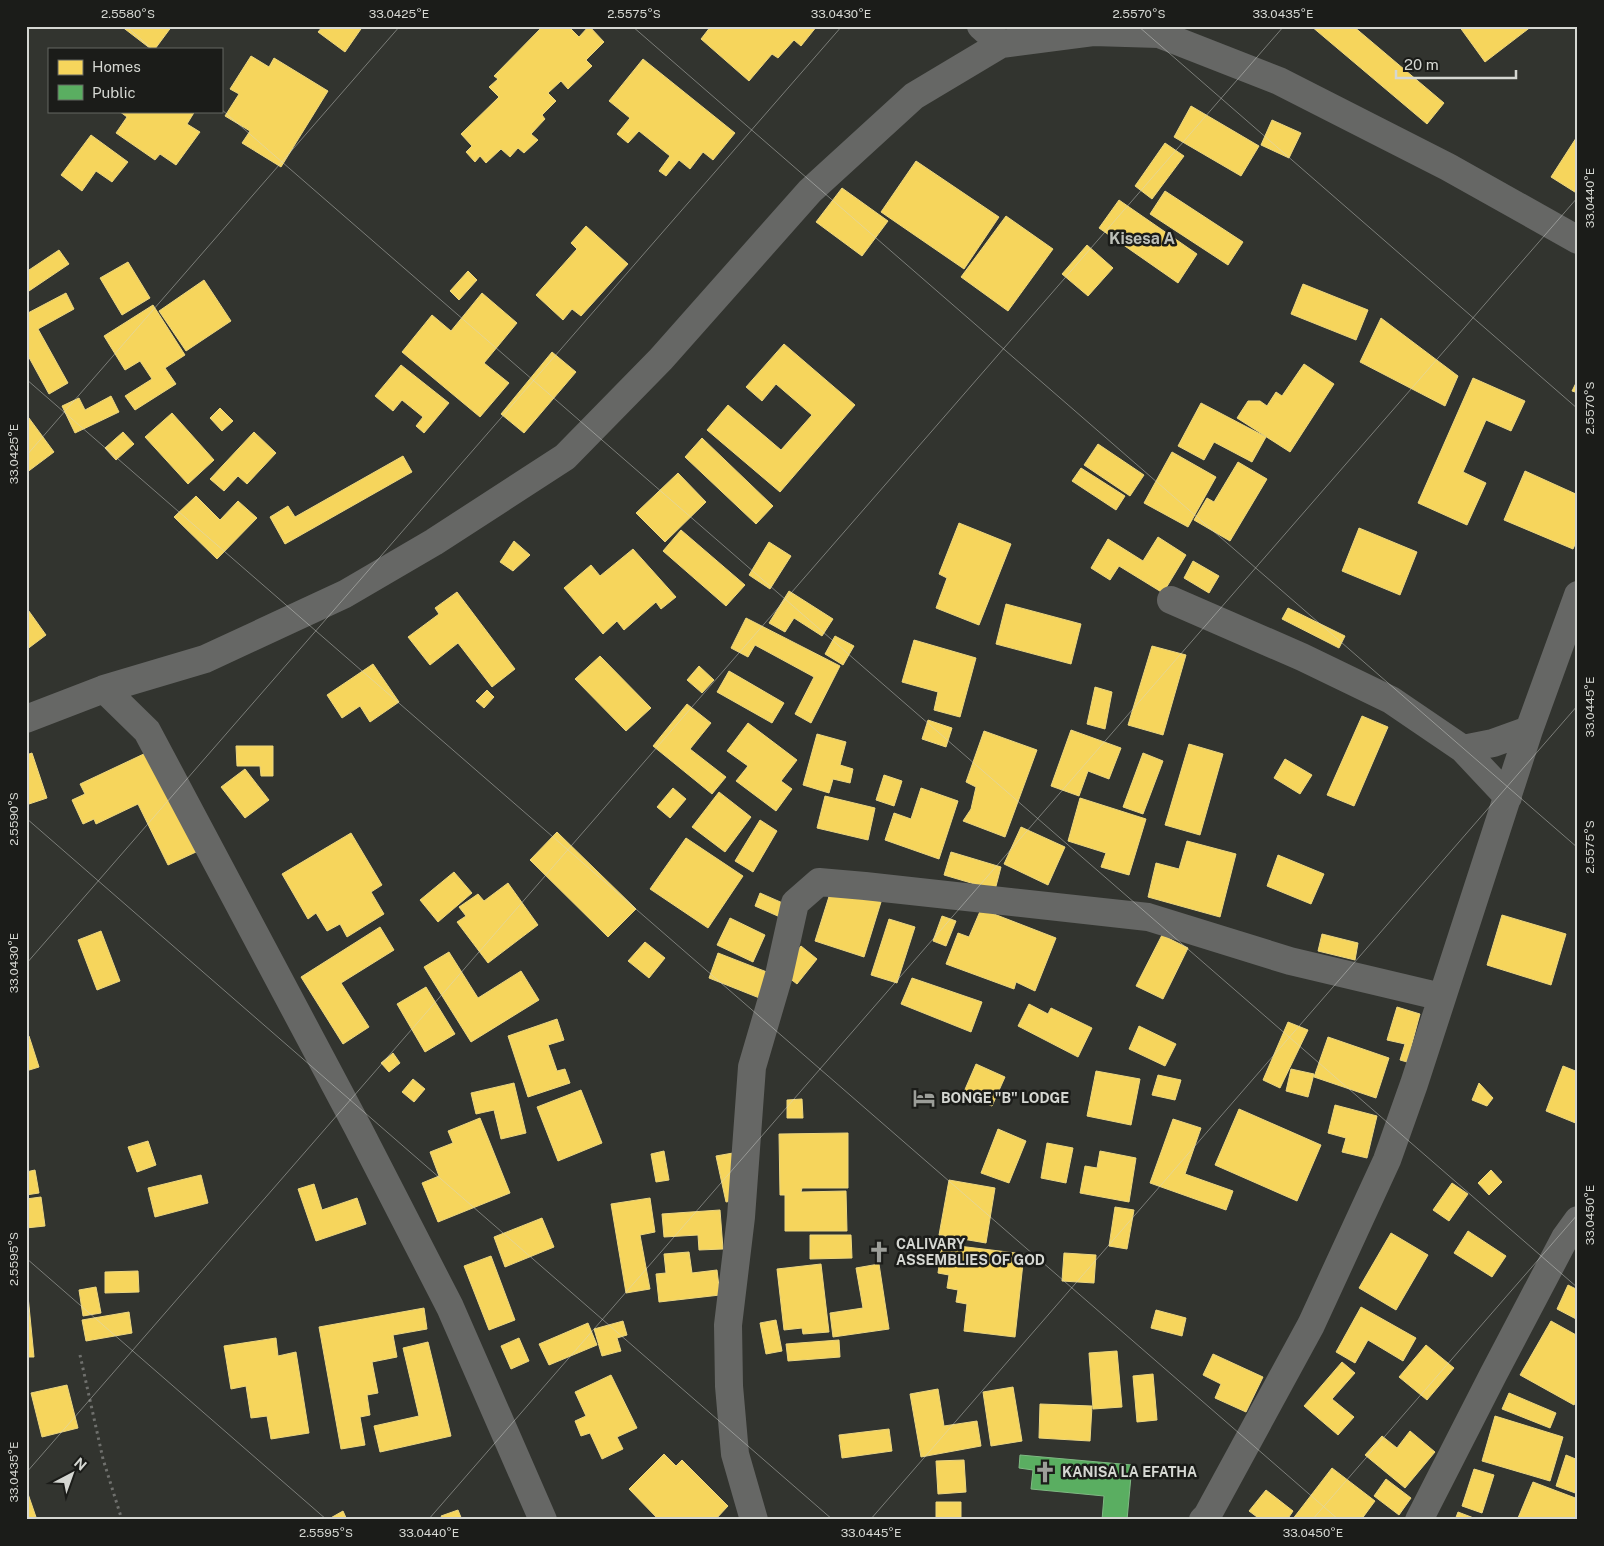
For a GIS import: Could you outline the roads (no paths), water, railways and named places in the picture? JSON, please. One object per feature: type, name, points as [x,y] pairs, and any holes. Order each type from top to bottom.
[{"type":"street","points":[[980,26],[1001,44]]},
{"type":"street","points":[[26,719],[104,689],[205,659],[345,594],[434,542],[565,457],[661,359],[810,191],[914,96],[1001,44],[1094,32],[1163,30],[1279,81],[1448,167],[1578,240]]},
{"type":"street","points":[[1203,1520],[1207,1516],[1311,1325],[1387,1160],[1529,730],[1578,595]]},
{"type":"street","points":[[1171,600],[1302,657],[1391,700],[1463,749],[1508,797]]},
{"type":"street","points":[[104,689],[147,731],[344,1101],[450,1307],[543,1520]]},
{"type":"street","points":[[1463,749],[1492,743],[1529,730]]},
{"type":"street","points":[[754,1520],[735,1454],[729,1386],[728,1334],[742,1217],[752,1067],[780,975],[795,903],[819,882],[1148,918],[1290,961],[1442,997]]},
{"type":"street","points":[[1419,1520],[1565,1238],[1578,1220]]},
{"type":"place","name":"BONGE \"B\" LODGE","points":[[924,1098]]},
{"type":"place","name":"CALIVARY ASSEMBLIES OF GOD","points":[[879,1252]]},
{"type":"place","name":"KANISA LA EFATHA","points":[[1045,1472]]},
{"type":"district","name":"Kisesa A","points":[[1142,238]]}]
